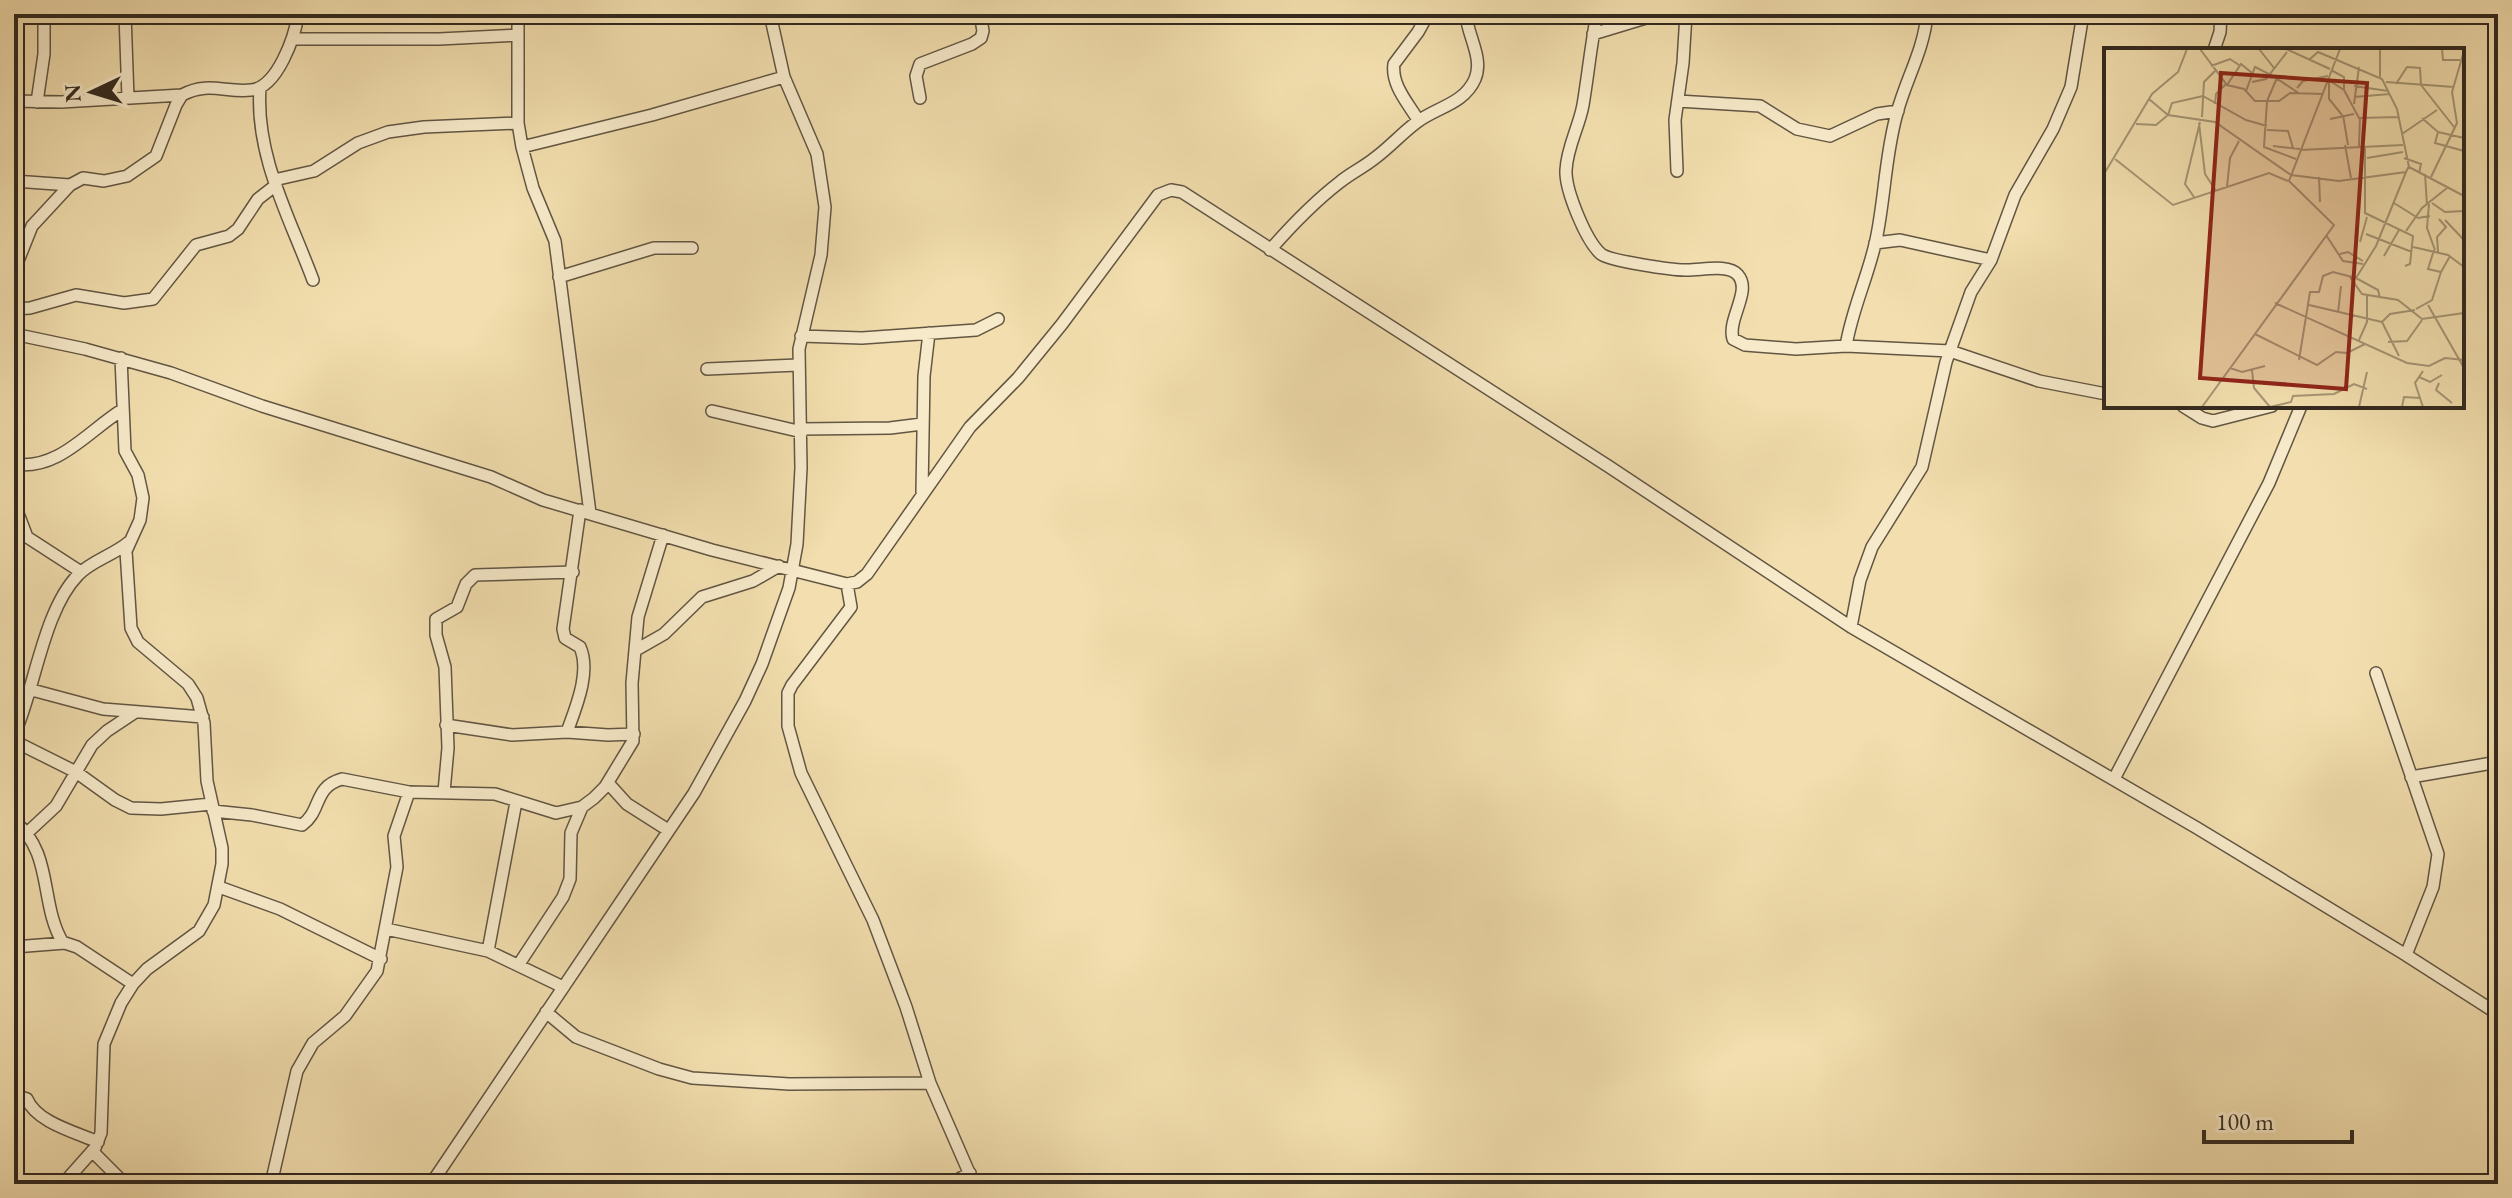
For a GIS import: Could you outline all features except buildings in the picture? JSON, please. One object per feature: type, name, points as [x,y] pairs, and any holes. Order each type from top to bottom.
[{"type":"street","points":[[37,102],[44,54],[44,14]]},
{"type":"street","points":[[125,14],[128,98]]},
{"type":"street","points":[[14,101],[182,95],[215,86],[244,90],[260,88],[271,78],[292,39],[298,14]]},
{"type":"street","points":[[518,14],[518,123],[533,188],[555,241],[585,512],[563,633],[580,647],[583,666],[579,695],[567,732]]},
{"type":"street","points":[[431,1184],[694,793],[745,701],[784,608],[793,570],[802,431],[798,365],[801,336],[819,266],[825,207],[817,154],[784,77],[770,14]]},
{"type":"street","points":[[920,98],[916,76],[920,64],[977,41],[983,31],[980,14]]},
{"type":"street","points":[[1418,120],[1396,85],[1393,70],[1399,55],[1428,14]]},
{"type":"street","points":[[1270,250],[1295,221],[1341,181],[1372,161],[1418,120],[1457,101],[1476,77],[1476,52],[1466,14]]},
{"type":"street","points":[[1597,14],[1582,108],[1568,152],[1566,171],[1570,199],[1601,254],[1669,269],[1722,269],[1735,272],[1741,278],[1742,295],[1730,329],[1733,339],[1745,345],[1796,349],[1846,346],[1950,351],[2039,381],[2104,394]]},
{"type":"street","points":[[1593,34],[1659,14]]},
{"type":"street","points":[[1677,171],[1674,133],[1686,14]]},
{"type":"street","points":[[1846,346],[1853,310],[1875,243],[1887,154],[1898,111],[1925,34],[1927,14]]},
{"type":"street","points":[[1851,627],[1860,580],[1872,547],[1922,467],[1950,351],[1971,292],[1991,260],[2015,195],[2053,129],[2071,87],[2083,14]]},
{"type":"street","points":[[2215,48],[2221,14]]},
{"type":"street","points":[[292,39],[439,39],[518,35]]},
{"type":"street","points":[[522,147],[652,115],[784,77]]},
{"type":"street","points":[[260,88],[259,119],[275,182],[313,280]]},
{"type":"street","points":[[14,271],[32,226],[70,185],[83,178],[113,180],[127,176],[156,156],[182,95]]},
{"type":"street","points":[[1678,101],[1760,106],[1797,129],[1830,136],[1877,114],[1898,111]]},
{"type":"street","points":[[14,309],[30,308],[76,295],[124,303],[153,299],[196,245],[229,236],[238,229],[258,199],[275,182],[314,171],[358,143],[388,132],[424,127],[518,123]]},
{"type":"street","points":[[14,181],[70,185]]},
{"type":"street","points":[[14,334],[121,358],[491,477],[543,500],[712,550],[847,584],[857,582],[867,574],[970,427],[1018,378],[1062,324],[1158,195],[1171,190],[1182,192],[1582,448],[1851,627],[2114,779],[2498,1014]]},
{"type":"street","points":[[1875,243],[1900,240],[1991,260]]},
{"type":"street","points":[[559,277],[654,248],[692,248]]},
{"type":"street","points":[[801,336],[862,338],[980,330],[998,319]]},
{"type":"street","points":[[922,493],[922,424],[929,333]]},
{"type":"street","points":[[63,1184],[95,1147],[103,1118],[104,1044],[121,1003],[147,969],[199,931],[208,920],[219,887],[222,848],[212,808],[203,717],[197,698],[188,684],[138,642],[131,628],[125,560],[129,542],[140,520],[143,498],[138,475],[125,455],[121,358]]},
{"type":"street","points":[[707,369],[798,365]]},
{"type":"street","points":[[2186,408],[2213,421],[2264,408]]},
{"type":"street","points":[[2114,779],[2269,483],[2300,408]]},
{"type":"street","points":[[14,464],[24,466],[51,461],[122,410]]},
{"type":"street","points":[[712,411],[802,431],[922,424]]},
{"type":"street","points":[[14,503],[27,537],[81,572]]},
{"type":"street","points":[[519,964],[563,897],[570,879],[571,833],[582,807],[608,783],[634,734],[632,683],[641,601],[663,535]]},
{"type":"street","points":[[129,542],[81,572],[70,583],[52,621],[14,738],[76,772],[115,800],[131,808],[212,808],[297,826],[306,823],[324,788],[342,779],[409,792],[495,794],[556,813],[582,807]]},
{"type":"street","points":[[636,650],[664,634],[702,597],[753,581],[779,566]]},
{"type":"street","points":[[444,792],[448,748],[445,667],[436,635],[436,619],[457,607],[466,584],[475,575],[573,572]]},
{"type":"street","points":[[847,584],[851,607],[788,693],[788,726],[801,773],[873,920],[906,1007],[930,1083],[972,1179],[950,1184]]},
{"type":"street","points":[[2376,673],[2436,844],[2439,862],[2428,903],[2406,955]]},
{"type":"street","points":[[32,690],[103,709],[203,717]]},
{"type":"street","points":[[27,833],[56,806],[92,745],[135,712]]},
{"type":"street","points":[[446,725],[512,735],[567,732],[634,734]]},
{"type":"street","points":[[2411,777],[2498,762]]},
{"type":"street","points":[[608,783],[627,804],[668,830]]},
{"type":"street","points":[[271,1184],[297,1071],[313,1043],[339,1022],[370,983],[381,959],[397,867],[394,836],[409,792]]},
{"type":"street","points":[[488,951],[516,802]]},
{"type":"street","points":[[14,821],[27,833],[39,854],[53,925],[63,943]]},
{"type":"street","points":[[219,887],[280,909],[381,959]]},
{"type":"street","points":[[386,929],[488,951],[563,987]]},
{"type":"street","points":[[14,947],[63,943],[77,947],[133,984]]},
{"type":"street","points":[[546,1012],[576,1037],[659,1069],[692,1078],[789,1084],[930,1083]]},
{"type":"street","points":[[14,1095],[27,1099],[31,1110],[40,1117],[95,1147],[125,1184]]}]
